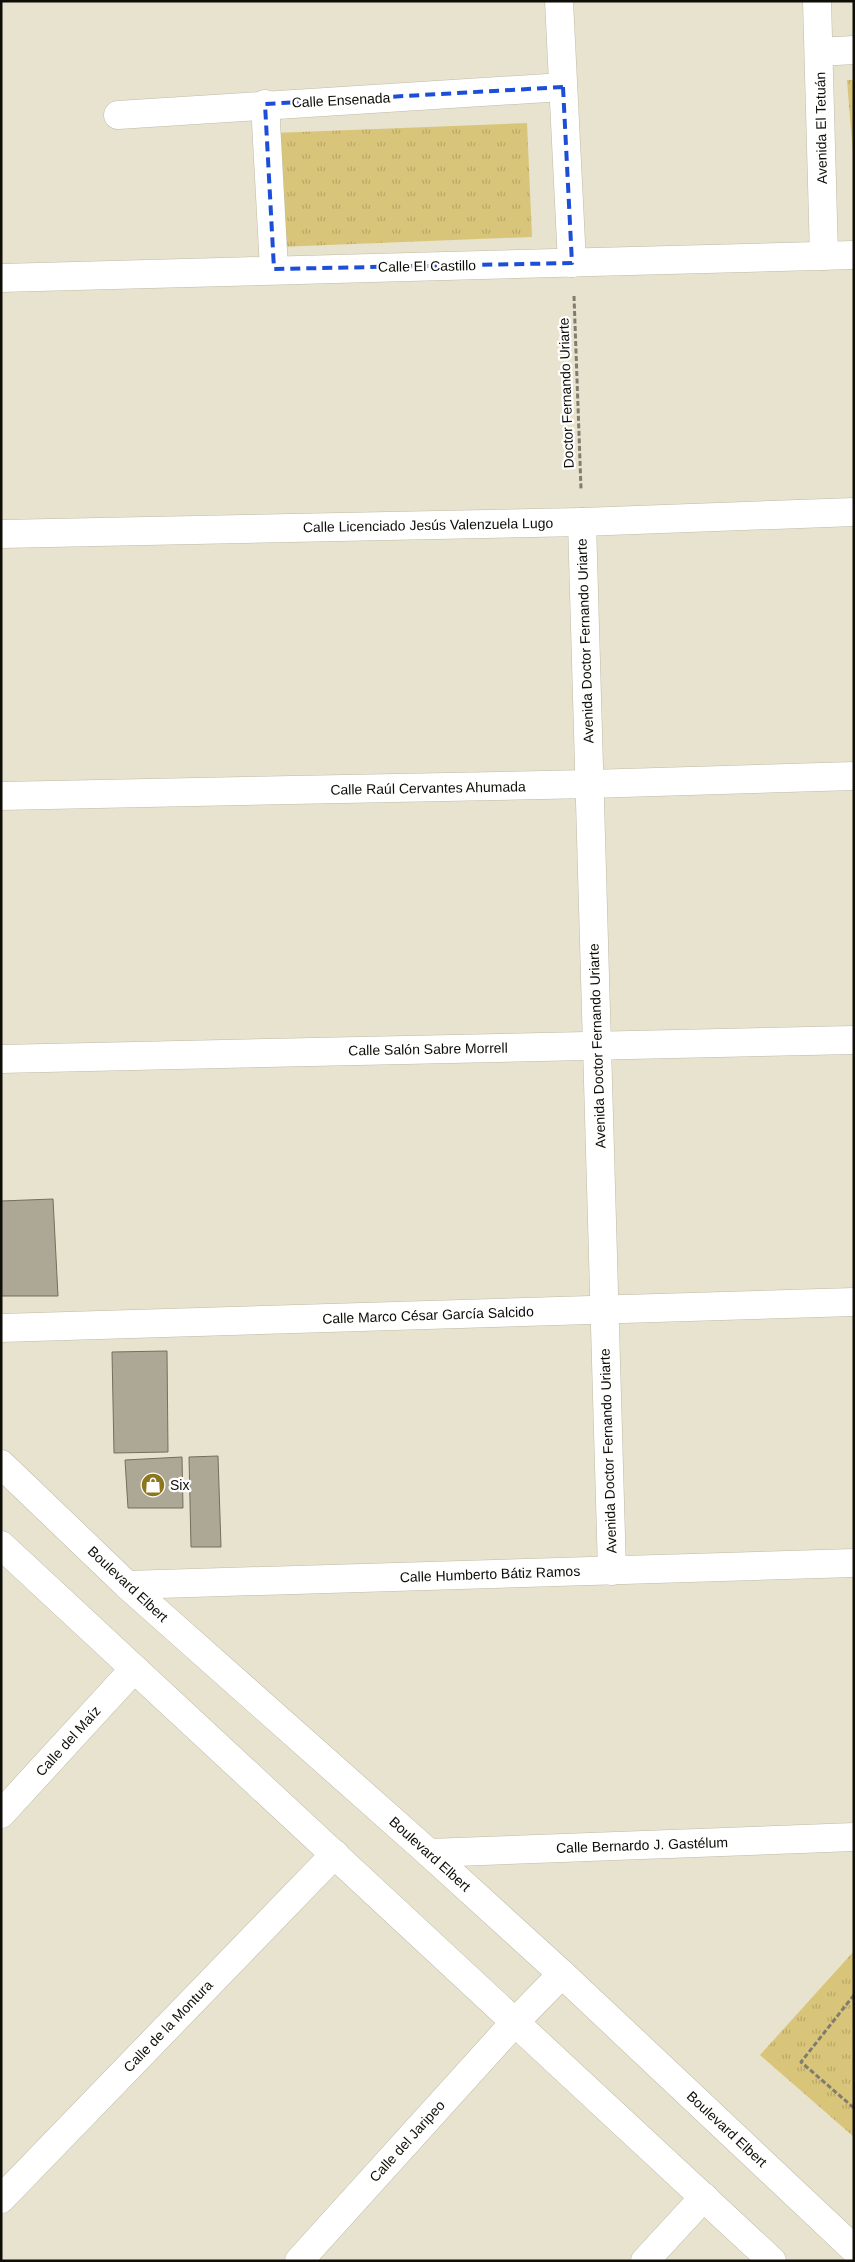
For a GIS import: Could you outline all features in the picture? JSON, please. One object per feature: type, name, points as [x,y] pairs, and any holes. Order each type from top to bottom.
[{"type":"street","points":[[559,1],[572,263]]},
{"type":"street","name":"Avenida El Tetuán","points":[[817,1],[824,256]]},
{"type":"street","points":[[819,52],[854,50]]},
{"type":"street","name":"Calle Ensenada","points":[[118,115],[265,104],[563,87]]},
{"type":"street","points":[[265,104],[274,269]]},
{"type":"street","name":"Calle El Castillo","points":[[1,278],[274,269],[854,255]]},
{"type":"street","name":"Calle Licenciado Jesús Valenzuela Lugo","points":[[1,534],[582,522],[854,512]]},
{"type":"street","name":"Avenida Doctor Fernando Uriarte","points":[[582,522],[603,1310],[612,1570]]},
{"type":"street","name":"Calle Raúl Cervantes Ahumada","points":[[1,796],[590,784],[854,776]]},
{"type":"street","name":"Calle Salón Sabre Morrell","points":[[1,1059],[854,1040]]},
{"type":"street","name":"Calle Marco César García Salcido","points":[[1,1328],[854,1302]]},
{"type":"street","name":"Boulevard Elbert","points":[[1,1464],[127,1585],[430,1853],[562,1974],[854,2249]]},
{"type":"street","points":[[1,1544],[772,2261]]},
{"type":"street","name":"Calle Humberto Bátiz Ramos","points":[[127,1585],[854,1563]]},
{"type":"street","name":"Calle del Maíz","points":[[1,1814],[134,1668]]},
{"type":"street","name":"Calle Bernardo J. Gastélum","points":[[430,1853],[854,1837]]},
{"type":"street","name":"Calle de la Montura","points":[[1,2198],[335,1854]]},
{"type":"street","name":"Calle del Jaripeo","points":[[299,2261],[515,2022],[562,1974]]},
{"type":"street","points":[[645,2261],[704,2197]]},
{"type":"path","name":"Doctor Fernando Uriarte","points":[[572,263],[582,522]]},
{"type":"path","points":[[854,1995],[801,2062],[854,2108]]},
{"type":"highlighted area","points":[[563,87],[572,263],[274,269],[265,104]]},
{"type":"green space","points":[[847,80],[854,80],[854,167]]},
{"type":"green space","points":[[527,123],[532,237],[278,247],[274,133]]},
{"type":"green space","points":[[854,1951],[854,2137],[760,2055]]},
{"type":"building","points":[[53,1199],[58,1296],[1,1296],[1,1201]]},
{"type":"building","points":[[167,1351],[168,1452],[114,1453],[112,1352]]},
{"type":"building","points":[[218,1456],[221,1547],[191,1547],[189,1457]]},
{"type":"building","points":[[182,1457],[183,1508],[128,1508],[125,1460]]},
{"type":"place","name":"Six","points":[[153,1485]]}]
